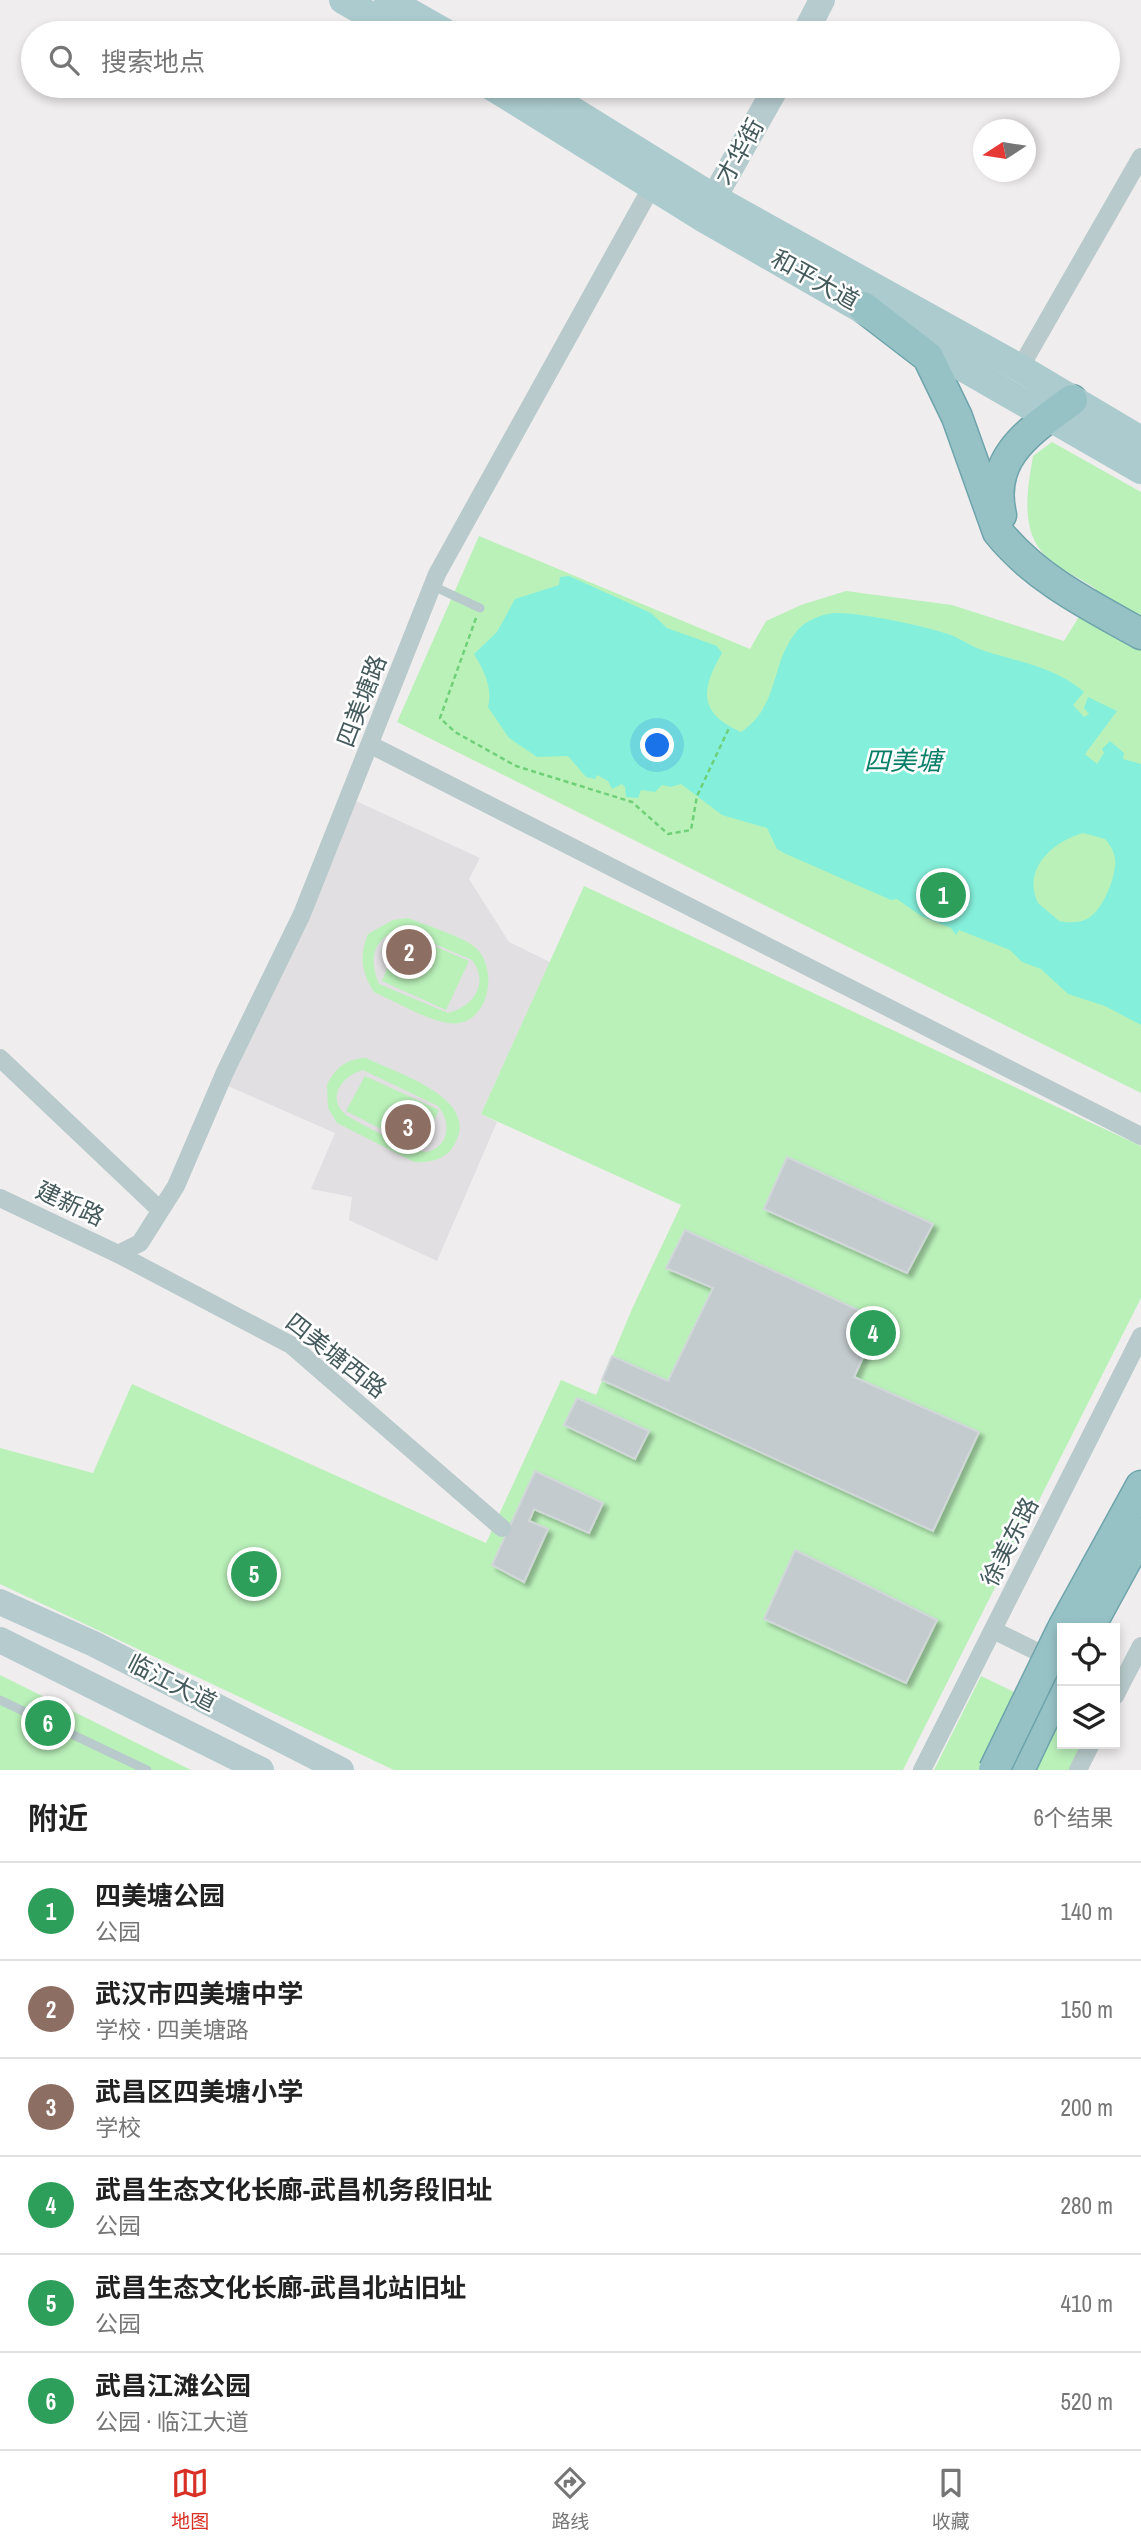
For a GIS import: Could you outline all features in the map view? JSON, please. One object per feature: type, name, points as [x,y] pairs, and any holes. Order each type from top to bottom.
[{"type":"highway","points":[[863,307],[928,357],[957,417],[998,532],[1009,545],[1045,579],[1141,634]]},
{"type":"highway","points":[[1009,545],[999,504],[999,485],[1010,454],[1030,429],[1072,400]]},
{"type":"highway","points":[[1066,1623],[1141,1486]]},
{"type":"highway","points":[[1092,1623],[1141,1533]]},
{"type":"highway","points":[[994,1770],[1057,1641]]},
{"type":"highway","points":[[1019,1770],[1059,1686]]},
{"type":"main road","points":[[343,0],[380,21]]},
{"type":"main road","points":[[388,0],[425,21]]},
{"type":"main road","points":[[812,21],[822,0]]},
{"type":"main road","name":"和平大道","points":[[513,98],[658,176]]},
{"type":"main road","name":"和平大道","points":[[550,98],[658,176],[863,307],[1048,419],[1141,470]]},
{"type":"main road","name":"才华街","points":[[708,208],[770,98]]},
{"type":"main road","name":"和平大道","points":[[708,208],[1020,368],[1141,440]]},
{"type":"main road","name":"临江大道","points":[[0,1602],[94,1644],[341,1770]]},
{"type":"main road","points":[[0,1607],[4,1620],[0,1625]]},
{"type":"main road","name":"临江大道","points":[[0,1640],[261,1770]]},
{"type":"main road","points":[[129,1703],[110,1678],[113,1669],[122,1670],[213,1713],[225,1710]]},
{"type":"street","points":[[1020,368],[1141,157]]},
{"type":"street","name":"四美塘路","points":[[118,1254],[140,1243],[176,1186],[225,1072],[302,914],[433,586],[658,176]]},
{"type":"street","points":[[371,745],[1141,1136]]},
{"type":"street","points":[[0,1058],[160,1210]]},
{"type":"street","name":"建新路","points":[[0,1198],[118,1254]]},
{"type":"street","name":"四美塘西路","points":[[118,1254],[291,1345],[502,1528]]},
{"type":"street","name":"徐美东路","points":[[922,1770],[1141,1336]]},
{"type":"street","points":[[993,1630],[1057,1662]]},
{"type":"street","points":[[1120,1686],[1141,1646]]},
{"type":"street","points":[[1078,1770],[1088,1749]]},
{"type":"lane","points":[[433,586],[480,608]]},
{"type":"lane","points":[[0,1700],[147,1770]]},
{"type":"path","points":[[480,608],[440,718],[455,732],[516,766],[632,802],[668,835],[691,830],[697,796],[730,726]]},
{"type":"shaded area","points":[[1052,442],[1141,492],[1141,1093],[397,722],[479,536],[750,649],[766,621],[801,605],[846,591],[952,605],[1064,641],[1096,589],[1047,557],[1035,542],[1031,530],[1027,505],[1033,456]]},
{"type":"shaded area","points":[[356,801],[480,858],[469,879],[509,942],[550,962],[481,1114],[497,1122],[437,1261],[349,1220],[352,1197],[311,1189],[335,1133],[228,1086]]},
{"type":"shaded area","points":[[584,886],[1141,1146],[1141,1298],[903,1770],[394,1770],[0,1584],[0,1448],[93,1473],[132,1384],[486,1543],[561,1380],[596,1395],[632,1309],[681,1205],[481,1114]]},
{"type":"shaded area","points":[[408,918],[455,936],[477,949],[488,972],[488,985],[480,1009],[472,1017],[461,1023],[440,1021],[374,992],[366,977],[363,963],[365,942],[368,934],[393,920]],"holes":[[[400,929],[472,960],[479,977],[476,993],[465,1005],[448,1013],[379,984],[374,966],[375,950],[379,944]]]},
{"type":"shaded area","points":[[402,932],[469,961],[446,1010],[382,981]]},
{"type":"shaded area","points":[[366,1058],[415,1080],[447,1102],[457,1115],[460,1130],[450,1151],[435,1160],[414,1162],[337,1123],[328,1108],[327,1085],[342,1066],[353,1060]],"holes":[[[363,1070],[438,1106],[446,1120],[445,1137],[437,1148],[425,1152],[350,1118],[339,1107],[337,1094],[349,1077]]]},
{"type":"shaded area","points":[[365,1076],[439,1110],[420,1149],[346,1111]]},
{"type":"shaded area","points":[[0,1675],[191,1770],[0,1770]]},
{"type":"shaded area","points":[[981,1676],[1057,1713],[1057,1749],[1080,1749],[1069,1770],[934,1770]]},
{"type":"water","name":"四美塘","points":[[569,576],[651,613],[667,628],[717,646],[722,653],[710,679],[708,700],[717,717],[741,732],[762,710],[782,658],[796,632],[809,621],[833,613],[878,618],[948,634],[982,650],[1048,670],[1072,683],[1084,692],[1073,705],[1084,717],[1089,714],[1084,708],[1088,697],[1117,711],[1085,754],[1097,764],[1104,753],[1102,749],[1110,741],[1124,753],[1123,759],[1141,764],[1141,1025],[1105,1006],[1068,994],[1041,969],[1022,962],[1010,950],[959,930],[956,935],[951,928],[921,916],[897,899],[891,900],[786,854],[777,849],[767,828],[722,815],[681,784],[671,787],[662,785],[655,792],[641,790],[638,798],[626,797],[622,784],[612,789],[608,781],[597,775],[595,779],[586,777],[568,756],[537,757],[509,738],[488,707],[487,680],[474,654],[497,632],[515,599],[559,585],[560,577]],"holes":[[[1083,833],[1105,839],[1114,853],[1115,866],[1103,901],[1087,919],[1059,921],[1038,903],[1034,891],[1037,868],[1051,850],[1072,837]]]},
{"type":"building","points":[[787,1157],[933,1224],[907,1273],[764,1209]]},
{"type":"building","points":[[685,1230],[880,1320],[854,1377],[979,1432],[933,1531],[602,1380],[612,1356],[668,1381],[713,1288],[666,1268]]},
{"type":"building","points":[[577,1398],[649,1431],[635,1459],[564,1425]]},
{"type":"building","points":[[535,1471],[603,1503],[589,1533],[534,1509],[529,1521],[548,1529],[524,1582],[492,1565]]},
{"type":"building","points":[[795,1550],[937,1620],[906,1683],[764,1619]]},
{"type":"place","name":"四美塘公园","points":[[943,895]]},
{"type":"place","name":"武汉市四美塘中学","points":[[409,952]]},
{"type":"place","name":"武昌区四美塘小学","points":[[408,1127]]},
{"type":"place","name":"武昌生态文化长廊-武昌机务段旧址","points":[[873,1333]]},
{"type":"place","name":"武昌生态文化长廊-武昌北站旧址","points":[[254,1574]]},
{"type":"place","name":"武昌江滩公园","points":[[48,1723]]}]
